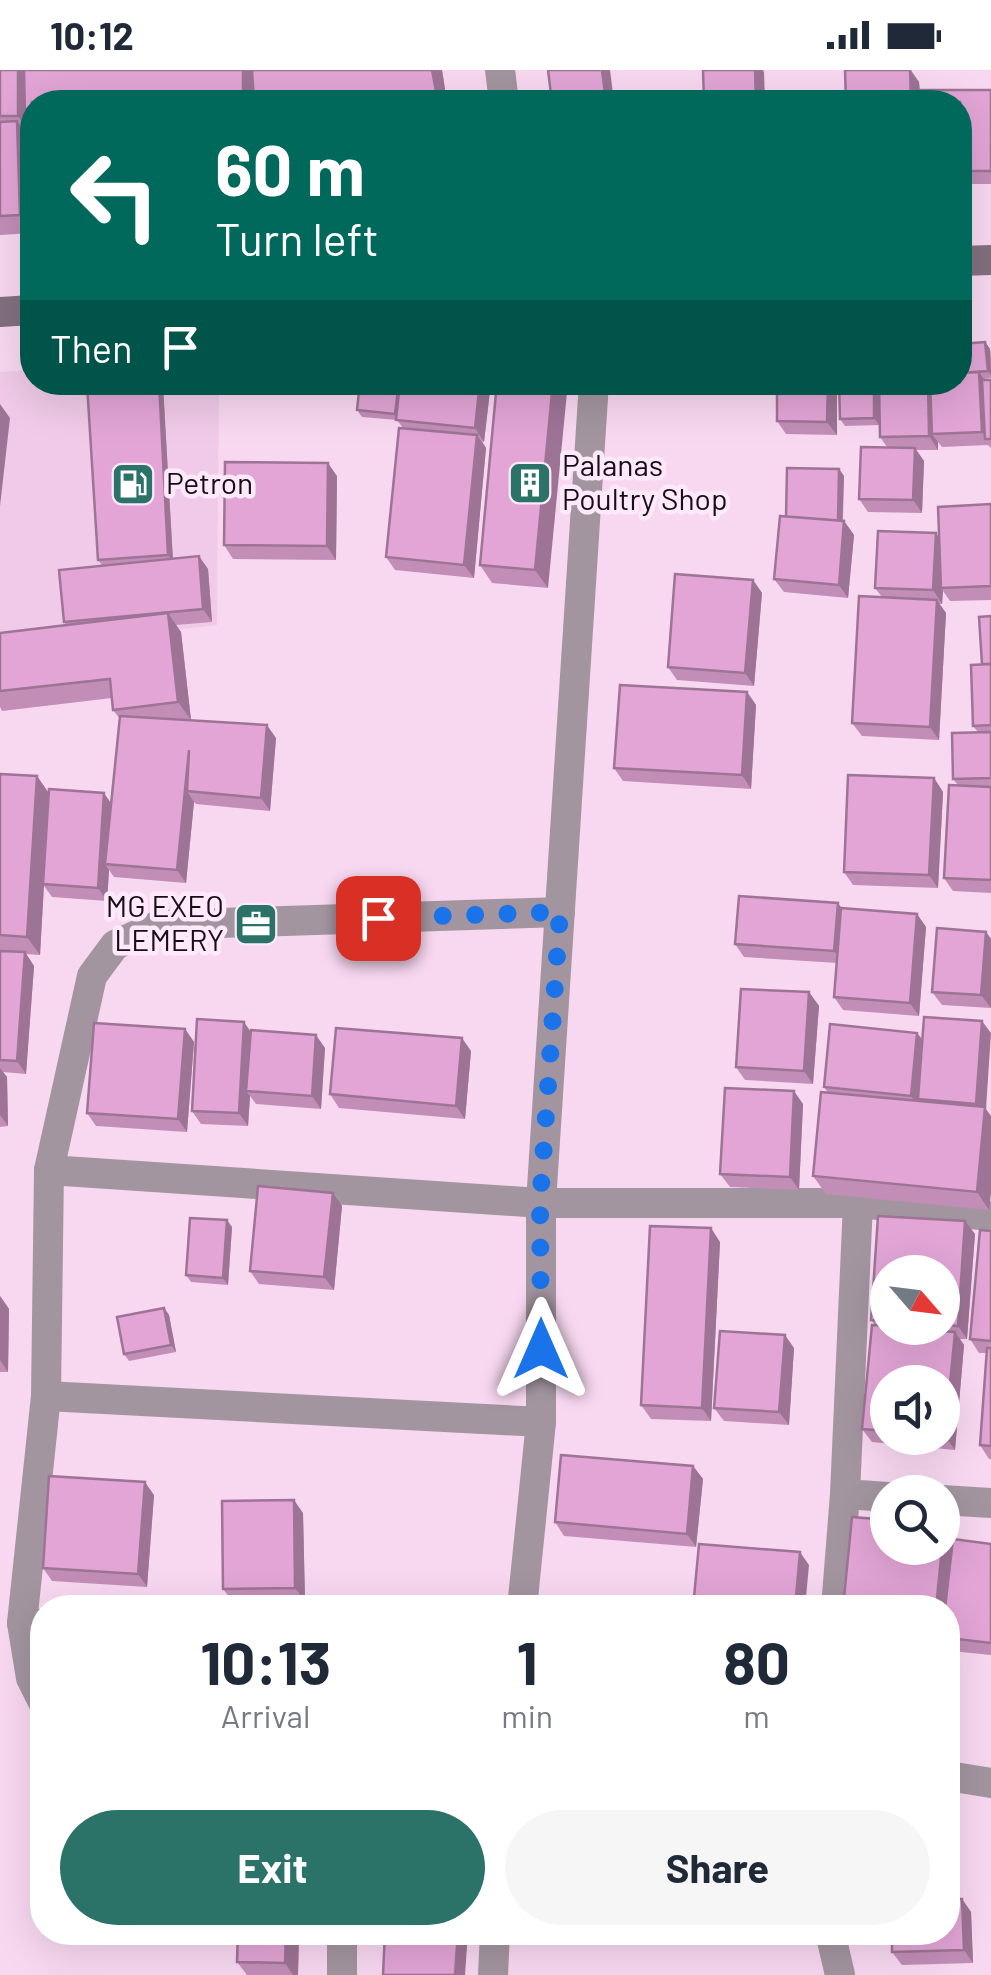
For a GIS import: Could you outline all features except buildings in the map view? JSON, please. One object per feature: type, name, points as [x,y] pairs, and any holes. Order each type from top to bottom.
[{"type":"street","points":[[523,1595],[541,1422],[540,1203],[593,395]]},
{"type":"street","points":[[34,1595],[46,1396],[50,1170],[92,976],[115,946],[159,925],[560,912]]},
{"type":"street","points":[[50,1170],[540,1203],[858,1203],[991,1216]]},
{"type":"street","points":[[837,1595],[858,1203]]},
{"type":"street","points":[[46,1396],[541,1422]]},
{"type":"street","points":[[844,1494],[870,1496]]},
{"type":"street","points":[[960,1501],[991,1503]]},
{"type":"street","points":[[960,1778],[991,1783]]},
{"type":"street","points":[[342,1945],[342,1975]]},
{"type":"street","points":[[494,1975],[495,1945]]},
{"type":"street","points":[[833,1945],[840,1975]]},
{"type":"shaded area","points":[[20,371],[20,395],[219,395],[217,625],[0,651],[0,372]]},
{"type":"place","name":"Palanas Poultry Shop","points":[[530,483]]},
{"type":"place","name":"Petron","points":[[133,484]]},
{"type":"place","name":"MG EXEO LEMERY","points":[[256,924]]},
{"type":"route","points":[[378,918],[560,912],[540,1203],[541,1349]]}]
